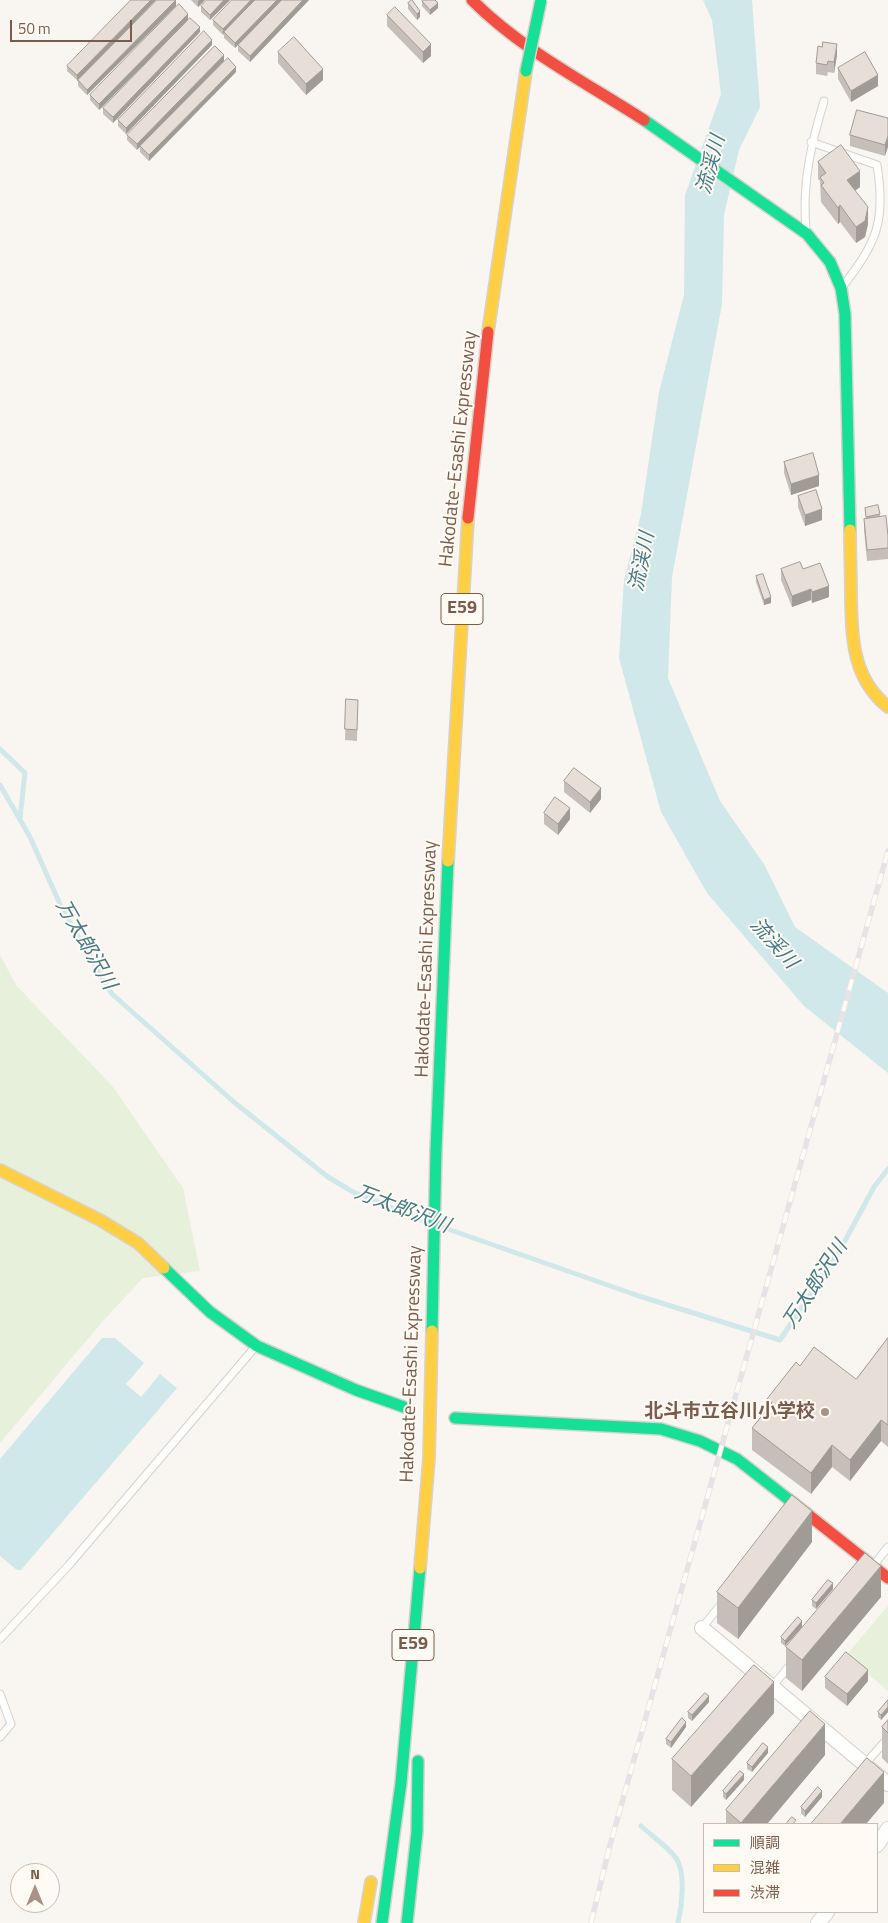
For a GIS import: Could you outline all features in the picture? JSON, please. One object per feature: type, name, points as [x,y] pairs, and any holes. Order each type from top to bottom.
[{"type":"main road","points":[[472,0],[488,16],[544,58],[642,119],[807,234],[830,262],[841,288],[845,314],[852,642],[859,671],[866,685],[876,698],[888,707]]},
{"type":"main road","name":"Hakodate-Esashi Expressway","points":[[382,1923],[401,1783],[429,1458],[436,1150],[451,790],[467,528],[489,326],[526,71],[541,0]]},
{"type":"main road","points":[[0,1170],[100,1220],[138,1243],[210,1312],[256,1346],[356,1390],[404,1407]]},
{"type":"main road","points":[[455,1418],[662,1429],[700,1442],[737,1459],[796,1512],[870,1570],[888,1578]]},
{"type":"main road","points":[[420,1704],[425,1508]]},
{"type":"main road","points":[[407,1923],[417,1832],[419,1754]]},
{"type":"main road","points":[[379,1854],[401,1783]]},
{"type":"main road","points":[[364,1923],[374,1872]]},
{"type":"street","points":[[702,1628],[756,1680],[772,1687],[812,1726],[867,1770],[888,1784]]},
{"type":"street","points":[[878,1843],[888,1829]]},
{"type":"street","points":[[818,1923],[826,1913]]},
{"type":"lane","points":[[807,234],[804,199],[811,142],[824,101]]},
{"type":"lane","points":[[811,142],[877,165],[882,196],[877,230],[863,260],[841,288]]},
{"type":"lane","points":[[0,1640],[69,1565],[256,1346]]},
{"type":"lane","points":[[870,1570],[888,1547]]},
{"type":"lane","points":[[702,1628],[726,1598]]},
{"type":"lane","points":[[772,1687],[797,1656]]},
{"type":"lane","points":[[0,1694],[11,1724],[0,1737]]},
{"type":"lane","points":[[867,1770],[888,1738]]},
{"type":"green space","points":[[0,955],[16,985],[113,1087],[183,1188],[200,1271],[143,1278],[103,1321],[0,1443]]},
{"type":"green space","points":[[888,1606],[888,1691],[846,1655]]},
{"type":"water","name":"流渓川","points":[[703,0],[752,0],[760,107],[739,150],[724,215],[722,304],[672,577],[668,678],[720,801],[764,864],[795,927],[888,993],[888,1073],[804,1006],[707,893],[661,812],[619,658],[624,580],[641,514],[659,392],[684,295],[685,195],[721,94],[712,20]]},
{"type":"water","points":[[102,1338],[115,1338],[144,1363],[126,1384],[141,1397],[160,1374],[177,1388],[21,1570],[17,1570],[0,1556],[0,1459]]},
{"type":"building","points":[[131,0],[151,0],[77,75],[67,66]]},
{"type":"building","points":[[157,0],[176,0],[87,90],[78,80]]},
{"type":"building","points":[[207,0],[224,0],[210,15],[201,6]]},
{"type":"building","points":[[232,0],[251,0],[223,29],[213,20]]},
{"type":"building","points":[[255,0],[277,0],[235,43],[224,32]]},
{"type":"building","points":[[282,0],[303,0],[250,56],[238,45]]},
{"type":"building","points":[[412,0],[420,11],[417,14],[408,3]]},
{"type":"building","points":[[423,0],[435,0],[438,3],[430,10]]},
{"type":"building","points":[[179,4],[188,14],[99,104],[90,95]]},
{"type":"building","points":[[395,7],[431,44],[423,52],[387,15]]},
{"type":"building","points":[[190,18],[200,27],[113,117],[103,108]]},
{"type":"building","points":[[204,31],[212,40],[126,128],[118,120]]},
{"type":"building","points":[[294,37],[323,69],[306,84],[278,52]]},
{"type":"building","points":[[823,42],[837,44],[834,62],[828,61],[827,65],[816,63],[818,46],[822,47]]},
{"type":"building","points":[[215,46],[224,55],[137,144],[127,135]]},
{"type":"building","points":[[865,52],[878,75],[851,91],[838,68]]},
{"type":"building","points":[[228,58],[236,67],[149,155],[140,146]]},
{"type":"building","points":[[857,110],[888,118],[888,136],[885,145],[850,135]]},
{"type":"building","points":[[841,145],[860,171],[847,180],[868,207],[865,221],[856,227],[840,205],[838,208],[821,185],[824,183],[820,177],[826,173],[818,162]]},
{"type":"building","points":[[813,453],[819,475],[791,484],[784,462]]},
{"type":"building","points":[[816,490],[822,509],[805,515],[798,496]]},
{"type":"building","points":[[878,505],[880,514],[866,517],[865,508]]},
{"type":"building","points":[[886,516],[888,548],[867,550],[864,519]]},
{"type":"building","points":[[800,562],[803,569],[820,563],[829,586],[812,592],[811,589],[792,596],[781,569]]},
{"type":"building","points":[[763,574],[771,597],[764,600],[756,576]]},
{"type":"building","points":[[346,699],[358,700],[357,730],[345,729]]},
{"type":"building","points":[[574,768],[601,788],[590,802],[564,781]]},
{"type":"building","points":[[555,797],[570,808],[558,824],[544,813]]},
{"type":"building","points":[[888,1338],[888,1425],[881,1420],[850,1460],[832,1445],[811,1473],[752,1428],[772,1403],[767,1399],[796,1362],[800,1366],[814,1347],[856,1379]]},
{"type":"building","points":[[792,1495],[812,1511],[738,1608],[717,1592]]},
{"type":"building","points":[[865,1553],[881,1566],[802,1660],[786,1647]]},
{"type":"building","points":[[828,1580],[833,1583],[816,1603],[812,1600]]},
{"type":"building","points":[[798,1617],[802,1621],[785,1641],[781,1637]]},
{"type":"building","points":[[846,1652],[868,1670],[847,1694],[825,1677]]},
{"type":"building","points":[[754,1665],[774,1682],[691,1776],[672,1759]]},
{"type":"building","points":[[705,1693],[709,1696],[692,1715],[688,1712]]},
{"type":"building","points":[[888,1700],[888,1707],[881,1715],[878,1712]]},
{"type":"building","points":[[810,1711],[825,1724],[741,1823],[726,1810]]},
{"type":"building","points":[[682,1718],[686,1722],[671,1742],[666,1739]]},
{"type":"building","points":[[888,1720],[888,1733],[882,1727]]},
{"type":"building","points":[[763,1743],[768,1747],[752,1767],[747,1763]]},
{"type":"building","points":[[867,1758],[884,1772],[841,1823],[812,1823]]},
{"type":"building","points":[[740,1771],[744,1774],[726,1794],[723,1791]]},
{"type":"building","points":[[818,1787],[822,1791],[805,1811],[801,1807]]},
{"type":"building","points":[[792,1817],[796,1820],[794,1823],[787,1823]]},
{"type":"waterway","points":[[0,749],[25,773],[20,818]]},
{"type":"waterway","name":"万太郎沢川","points":[[0,785],[30,837],[63,911],[112,994],[235,1103],[328,1177],[353,1192],[427,1222]]},
{"type":"waterway","name":"万太郎沢川","points":[[442,1227],[639,1296],[780,1340],[840,1250],[874,1187],[888,1169]]},
{"type":"waterway","points":[[641,1826],[668,1849],[679,1864],[682,1890],[678,1923]]},
{"type":"railway","points":[[591,1923],[609,1849],[888,851]]},
{"type":"traffic: fast","points":[[526,71],[541,0]]},
{"type":"traffic: fast","points":[[644,120],[807,234],[830,262],[841,288],[845,314],[850,530]]},
{"type":"traffic: fast","points":[[432,1331],[436,1150],[448,861]]},
{"type":"traffic: fast","points":[[164,1268],[210,1312],[257,1346],[356,1390],[404,1407]]},
{"type":"traffic: fast","points":[[455,1418],[661,1429],[700,1441],[737,1459],[806,1513]]},
{"type":"traffic: fast","points":[[382,1923],[401,1783],[420,1568]]},
{"type":"traffic: fast","points":[[407,1923],[417,1832],[418,1761]]},
{"type":"traffic: slow","points":[[488,332],[526,71]]},
{"type":"traffic: slow","points":[[448,861],[468,518]]},
{"type":"traffic: slow","points":[[850,530],[851,614],[857,658],[868,684],[876,696],[888,707]]},
{"type":"traffic: slow","points":[[0,1170],[100,1220],[138,1243],[164,1268]]},
{"type":"traffic: slow","points":[[420,1568],[429,1458],[432,1331]]},
{"type":"traffic: slow","points":[[364,1923],[371,1882]]},
{"type":"traffic: jam","points":[[472,0],[491,18],[533,50],[644,120]]},
{"type":"traffic: jam","points":[[468,518],[488,332]]},
{"type":"traffic: jam","points":[[806,1513],[888,1578]]},
{"type":"place","name":"北斗市立谷川小学校","points":[[825,1412]]}]
